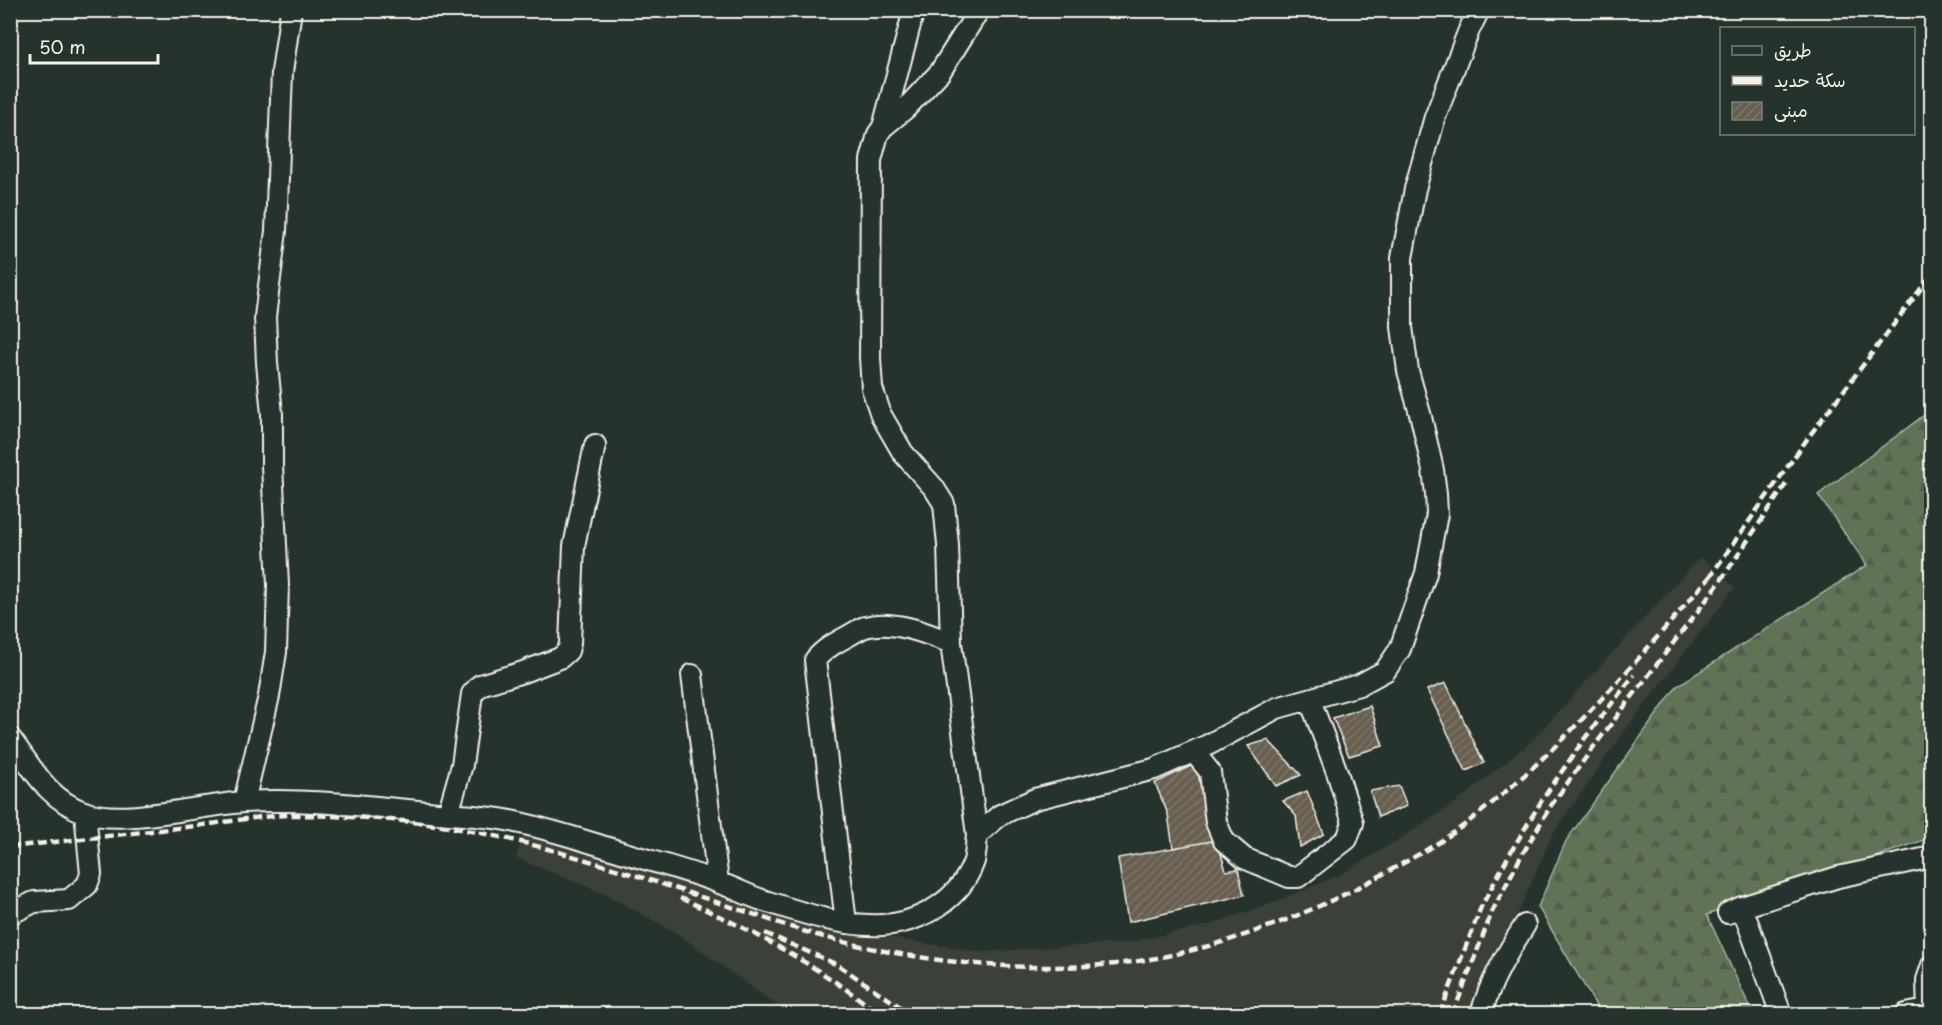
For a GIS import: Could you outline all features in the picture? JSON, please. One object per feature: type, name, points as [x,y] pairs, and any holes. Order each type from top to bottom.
[{"type":"street","points":[[244,802],[269,696],[276,652],[278,585],[272,414],[265,317],[276,231],[282,72],[291,10]]},
{"type":"street","points":[[10,738],[49,792],[85,812],[106,817],[136,816],[244,802],[333,804],[504,819],[559,832],[718,882],[761,900],[828,920],[882,925],[911,920],[934,910],[957,891],[974,861],[977,835],[951,643],[948,545],[944,504],[934,488],[903,453],[880,415],[872,388],[870,358],[872,160],[914,10]]},
{"type":"street","points":[[883,127],[912,102],[940,72],[979,10]]},
{"type":"street","points":[[977,835],[1000,815],[1035,799],[1154,769],[1194,752],[1277,708],[1359,686],[1385,671],[1400,649],[1426,573],[1437,514],[1436,494],[1422,417],[1408,371],[1402,327],[1402,258],[1415,189],[1435,117],[1479,10]]},
{"type":"street","points":[[448,814],[462,765],[471,694],[480,685],[524,672],[560,658],[568,651],[574,546],[595,445]]},
{"type":"street","points":[[846,923],[815,660],[821,652],[865,627],[891,625],[921,631],[951,643]]},
{"type":"street","points":[[692,675],[718,882]]},
{"type":"street","points":[[1194,752],[1210,772],[1216,822],[1224,841],[1244,858],[1288,877],[1298,877],[1347,839],[1353,823],[1310,700]]},
{"type":"street","points":[[10,914],[34,902],[69,900],[87,885],[91,874],[85,812]]},
{"type":"street","points":[[1781,1014],[1735,910],[1838,877],[1927,858],[1932,859]]},
{"type":"street","points":[[1481,1014],[1487,995],[1507,954],[1525,925]]},
{"type":"street","points":[[1906,1014],[1929,1011],[1927,980],[1932,965]]},
{"type":"shaded area","points":[[1700,557],[1735,587],[1626,729],[1552,835],[1519,911],[1468,1014],[789,1014],[678,934],[603,893],[516,858],[524,833],[704,887],[749,905],[837,929],[978,952],[1126,943],[1209,925],[1283,899],[1341,874],[1454,804],[1531,742]]},
{"type":"green space","points":[[1931,410],[1931,845],[1924,840],[1707,915],[1753,1014],[1601,1014],[1538,907],[1566,841],[1677,686],[1867,565],[1818,495]]},
{"type":"building","points":[[1446,683],[1484,763],[1466,771],[1427,690]]},
{"type":"building","points":[[1370,706],[1383,746],[1349,756],[1333,718]]},
{"type":"building","points":[[1268,740],[1301,775],[1276,786],[1248,746]]},
{"type":"building","points":[[1195,764],[1217,840],[1173,848],[1168,814],[1155,783]]},
{"type":"building","points":[[1399,786],[1407,806],[1378,817],[1370,791]]},
{"type":"building","points":[[1307,791],[1324,834],[1300,847],[1296,816],[1283,801]]},
{"type":"building","points":[[1217,840],[1226,871],[1238,869],[1244,895],[1128,922],[1118,858]]},
{"type":"railway","points":[[1709,578],[1810,435],[1932,274]]},
{"type":"railway","points":[[1453,1014],[1492,912],[1550,807],[1717,586],[1788,481]]},
{"type":"railway","points":[[10,847],[289,815],[392,820],[437,825],[527,843],[571,855],[814,934],[893,952],[997,966],[1067,967],[1137,961],[1208,946],[1279,923],[1376,878],[1449,835],[1506,792],[1569,733],[1714,572]]},
{"type":"railway","points":[[1440,1014],[1481,907],[1509,855],[1542,800],[1585,738],[1634,675]]},
{"type":"railway","points":[[680,898],[732,922],[808,964],[879,1014]]},
{"type":"railway","points":[[765,933],[838,965],[911,1014]]}]
